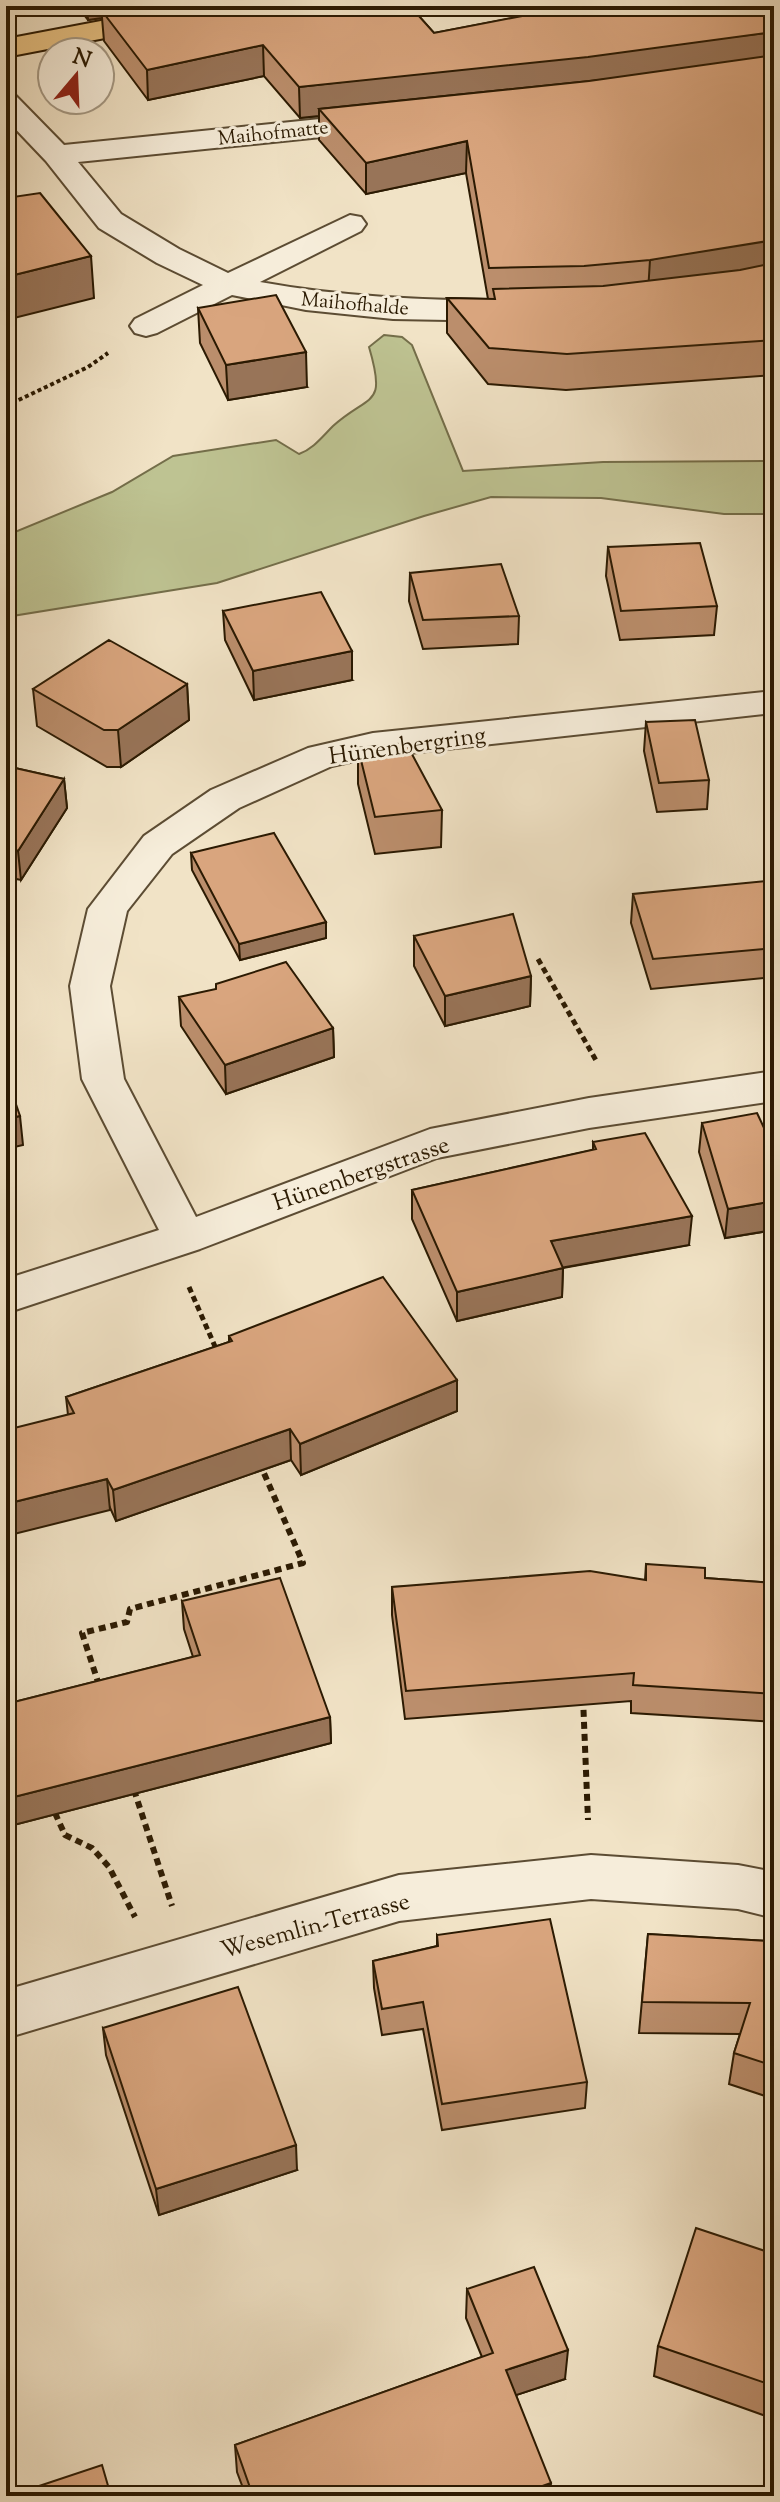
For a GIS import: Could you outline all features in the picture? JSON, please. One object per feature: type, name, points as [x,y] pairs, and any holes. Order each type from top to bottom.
[{"type":"main road","points":[[6,48],[225,6]]},
{"type":"street","name":"Maihofhalde","points":[[6,102],[57,155],[110,221],[168,256],[228,285],[306,300],[393,309],[539,310]]},
{"type":"street","name":"Maihofmatte","points":[[57,155],[400,119]]},
{"type":"street","points":[[146,326],[350,224]]},
{"type":"street","name":"Hünenbergring","points":[[185,1238],[103,1079],[90,986],[108,909],[158,845],[225,799],[321,756],[373,745],[774,702]]},
{"type":"street","name":"Hünenbergstrasse","points":[[6,1296],[185,1238],[430,1144],[589,1113],[774,1086]]},
{"type":"street","name":"Wesemlin-Terrasse","points":[[6,2014],[399,1898],[591,1877],[738,1887],[774,1895]]},
{"type":"path","points":[[6,406],[88,367],[146,326]]},
{"type":"path","points":[[538,959],[601,1069]]},
{"type":"path","points":[[186,1281],[217,1352]]},
{"type":"path","points":[[102,1692],[82,1633],[127,1622],[130,1609],[303,1563],[261,1472],[259,1460]]},
{"type":"path","points":[[582,1688],[591,1877]]},
{"type":"path","points":[[131,1781],[174,1965]]},
{"type":"path","points":[[55,1813],[65,1835],[83,1841],[101,1853],[174,1965]]},
{"type":"green space","points":[[384,335],[402,337],[412,345],[463,471],[603,462],[774,461],[774,514],[724,514],[601,498],[491,497],[217,583],[6,617],[6,542],[10,534],[112,492],[173,456],[276,440],[299,454],[304,452],[372,397],[376,380],[369,347]]},
{"type":"building","points":[[127,6],[410,6],[434,33],[548,11],[544,6],[774,6],[774,32],[588,57],[299,87],[263,45],[147,70],[102,11]]},
{"type":"building","points":[[774,55],[774,240],[650,260],[584,266],[489,268],[467,141],[366,163],[319,109],[589,81]]},
{"type":"building","points":[[40,193],[91,256],[6,277],[6,198]]},
{"type":"building","points":[[774,263],[774,340],[567,354],[489,348],[447,298],[495,299],[493,289],[603,286],[740,270]]},
{"type":"building","points":[[276,295],[306,352],[226,365],[198,308]]},
{"type":"building","points":[[700,543],[717,606],[621,611],[608,547]]},
{"type":"building","points":[[501,564],[519,616],[423,620],[410,573]]},
{"type":"building","points":[[321,592],[352,651],[253,671],[223,611]]},
{"type":"building","points":[[109,640],[187,684],[118,730],[104,730],[33,689]]},
{"type":"building","points":[[768,714],[774,714],[774,764],[767,763]]},
{"type":"building","points":[[695,720],[709,780],[659,783],[646,722]]},
{"type":"building","points":[[406,743],[442,810],[375,817],[358,748]]},
{"type":"building","points":[[6,766],[64,779],[18,851],[13,849],[6,863]]},
{"type":"building","points":[[274,833],[326,922],[239,944],[191,853]]},
{"type":"building","points":[[767,881],[774,901],[774,948],[653,959],[633,894]]},
{"type":"building","points":[[513,914],[531,976],[445,996],[414,936]]},
{"type":"building","points":[[286,962],[333,1028],[225,1065],[179,997],[216,989],[216,984]]},
{"type":"building","points":[[6,1075],[20,1116],[6,1119]]},
{"type":"building","points":[[757,1113],[774,1149],[774,1201],[728,1209],[702,1123]]},
{"type":"building","points":[[645,1133],[692,1216],[551,1241],[563,1268],[457,1292],[412,1190],[596,1149],[593,1142]]},
{"type":"building","points":[[383,1277],[457,1380],[300,1444],[290,1429],[113,1490],[107,1479],[6,1504],[6,1430],[74,1413],[66,1397],[232,1341],[229,1336]]},
{"type":"building","points":[[646,1564],[705,1568],[705,1578],[774,1583],[774,1694],[633,1685],[634,1673],[406,1691],[392,1587],[590,1571],[646,1580]]},
{"type":"building","points":[[280,1578],[330,1717],[6,1799],[6,1704],[200,1655],[182,1601]]},
{"type":"building","points":[[550,1919],[587,2082],[442,2104],[423,2002],[382,2009],[373,1961],[438,1946],[437,1935]]},
{"type":"building","points":[[772,1928],[774,2066],[734,2053],[750,2003],[642,2002],[648,1934],[767,1941]]},
{"type":"building","points":[[238,1987],[296,2145],[156,2189],[103,2028]]},
{"type":"building","points":[[696,2228],[774,2254],[774,2386],[658,2346]]},
{"type":"building","points":[[534,2267],[568,2350],[506,2370],[551,2483],[514,2496],[253,2496],[235,2445],[493,2353],[467,2289]]},
{"type":"building","points":[[102,2465],[111,2496],[9,2496]]}]
